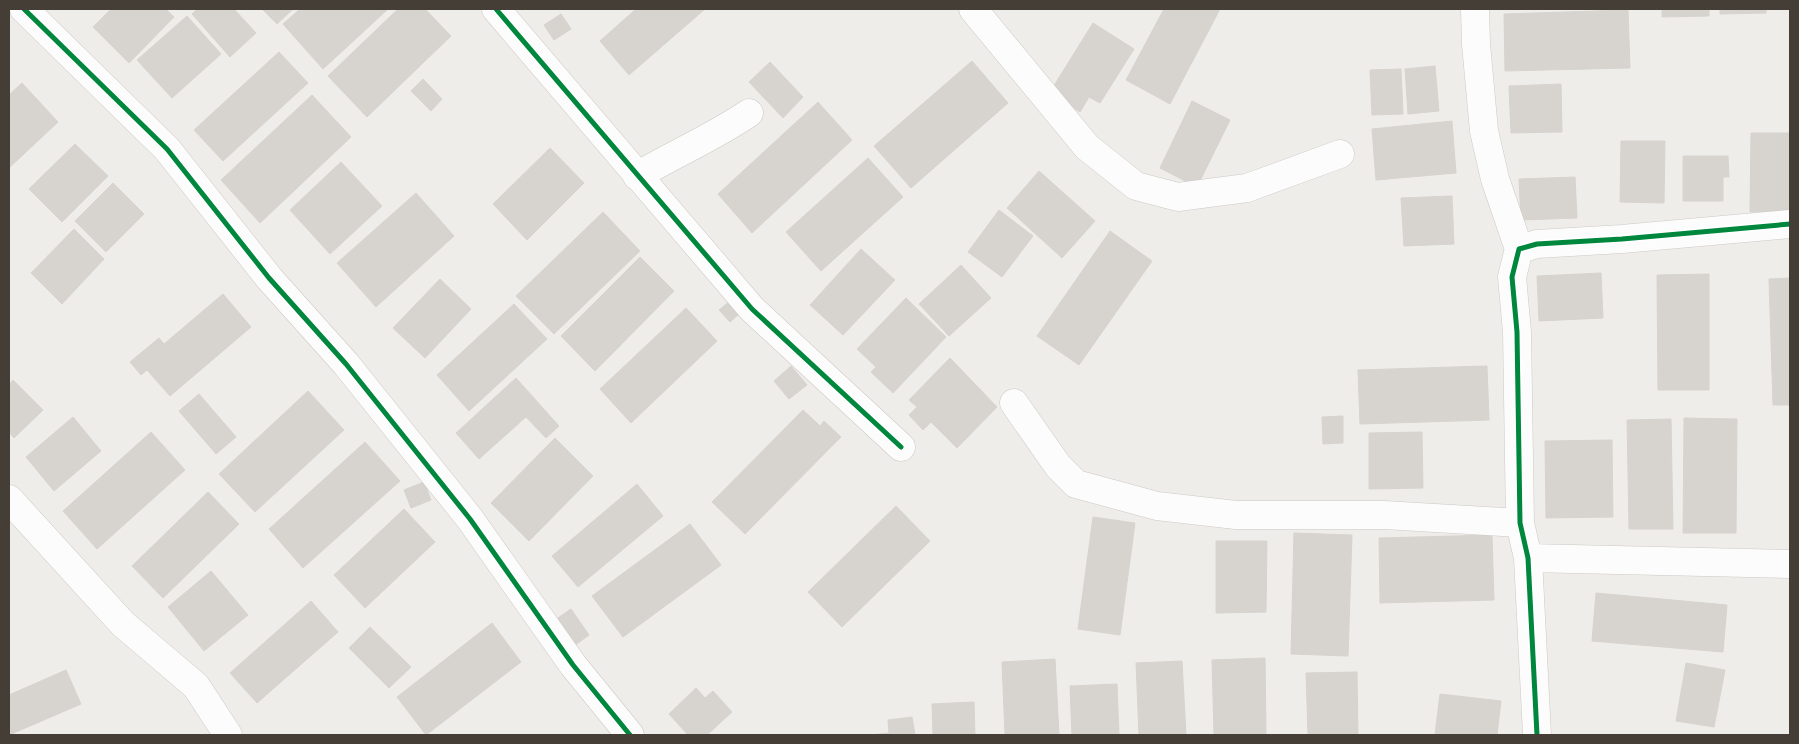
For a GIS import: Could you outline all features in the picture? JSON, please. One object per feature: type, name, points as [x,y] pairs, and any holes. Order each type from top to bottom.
[{"type":"street","points":[[24,9],[167,149],[269,278],[346,364],[470,519],[573,665],[630,735]]},
{"type":"street","points":[[496,9],[752,309],[901,447]]},
{"type":"street","points":[[973,9],[1087,147],[1136,186],[1178,197],[1247,188],[1340,154]]},
{"type":"street","points":[[1475,9],[1476,44],[1484,131],[1495,180],[1519,249],[1512,277],[1517,332],[1520,523],[1528,558],[1537,735]]},
{"type":"street","points":[[637,176],[676,153],[728,128],[749,113]]},
{"type":"street","points":[[1519,249],[1537,244],[1622,239],[1790,224]]},
{"type":"street","points":[[1014,403],[1058,466],[1076,484],[1157,506],[1236,514],[1384,515],[1520,523]]},
{"type":"street","points":[[9,499],[123,624],[196,686],[228,735]]},
{"type":"street","points":[[1528,558],[1790,564]]},
{"type":"building","points":[[111,9],[166,9],[174,17],[129,63],[93,27]]},
{"type":"building","points":[[197,9],[234,9],[256,33],[230,57],[192,14]]},
{"type":"building","points":[[262,9],[293,9],[277,24]]},
{"type":"building","points":[[300,9],[388,9],[323,69],[283,24]]},
{"type":"building","points":[[398,9],[425,9],[451,36],[367,117],[328,76]]},
{"type":"building","points":[[636,9],[705,9],[629,75],[600,41]]},
{"type":"building","points":[[1164,9],[1220,9],[1170,104],[1126,80]]},
{"type":"building","points":[[1662,9],[1709,9],[1709,16],[1662,17]]},
{"type":"building","points":[[1720,9],[1766,9],[1766,13],[1720,14]]},
{"type":"building","points":[[1628,10],[1630,68],[1505,71],[1504,14]]},
{"type":"building","points":[[561,14],[571,29],[554,40],[544,25]]},
{"type":"building","points":[[187,16],[221,54],[172,98],[137,60]]},
{"type":"building","points":[[1093,23],[1134,49],[1100,103],[1089,97],[1080,112],[1050,92]]},
{"type":"building","points":[[279,52],[308,83],[223,161],[194,130]]},
{"type":"building","points":[[972,61],[1008,103],[911,188],[874,146]]},
{"type":"building","points":[[770,62],[803,97],[783,118],[749,82]]},
{"type":"building","points":[[1435,66],[1439,111],[1408,114],[1405,69]]},
{"type":"building","points":[[1401,69],[1403,114],[1372,115],[1370,70]]},
{"type":"building","points":[[423,79],[442,99],[431,111],[411,91]]},
{"type":"building","points":[[22,83],[58,122],[9,168],[9,95]]},
{"type":"building","points":[[1561,84],[1562,132],[1511,133],[1509,86]]},
{"type":"building","points":[[312,95],[351,137],[260,223],[221,180]]},
{"type":"building","points":[[1192,101],[1230,120],[1197,187],[1160,168]]},
{"type":"building","points":[[818,102],[852,140],[752,233],[718,194]]},
{"type":"building","points":[[1452,121],[1456,173],[1376,180],[1372,129]]},
{"type":"building","points":[[1751,133],[1790,133],[1790,212],[1750,212]]},
{"type":"building","points":[[1621,141],[1665,141],[1664,203],[1620,202]]},
{"type":"building","points":[[75,144],[108,176],[62,222],[29,189]]},
{"type":"building","points":[[550,148],[584,183],[527,240],[493,204]]},
{"type":"building","points":[[1683,156],[1728,156],[1729,177],[1723,177],[1723,201],[1683,201]]},
{"type":"building","points":[[868,158],[903,197],[821,271],[786,232]]},
{"type":"building","points":[[341,162],[382,206],[330,254],[290,210]]},
{"type":"building","points":[[1039,171],[1095,221],[1062,258],[1007,208]]},
{"type":"building","points":[[1575,177],[1577,218],[1521,220],[1519,179]]},
{"type":"building","points":[[113,183],[144,214],[106,252],[75,221]]},
{"type":"building","points":[[416,193],[454,236],[376,307],[337,263]]},
{"type":"building","points":[[1452,196],[1454,244],[1404,246],[1401,198]]},
{"type":"building","points":[[999,210],[1033,236],[1002,277],[968,252]]},
{"type":"building","points":[[603,212],[640,251],[554,334],[516,296]]},
{"type":"building","points":[[74,229],[104,259],[62,304],[31,273]]},
{"type":"building","points":[[1110,231],[1152,261],[1079,365],[1037,336]]},
{"type":"building","points":[[861,249],[895,280],[843,335],[810,305]]},
{"type":"building","points":[[640,257],[674,291],[595,371],[561,336]]},
{"type":"building","points":[[961,265],[991,298],[949,336],[919,304]]},
{"type":"building","points":[[1601,273],[1603,318],[1539,321],[1537,276]]},
{"type":"building","points":[[1709,274],[1709,390],[1658,390],[1657,275]]},
{"type":"building","points":[[1790,278],[1790,405],[1773,405],[1769,279]]},
{"type":"building","points":[[440,279],[471,309],[425,358],[393,328]]},
{"type":"building","points":[[223,294],[251,327],[170,396],[147,370],[141,375],[130,362],[159,338],[164,344]]},
{"type":"building","points":[[906,298],[946,337],[893,393],[871,372],[876,367],[857,349]]},
{"type":"building","points":[[729,302],[739,314],[730,322],[719,310]]},
{"type":"building","points":[[514,304],[547,339],[469,411],[437,375]]},
{"type":"building","points":[[686,308],[717,341],[631,423],[600,389]]},
{"type":"building","points":[[950,358],[997,407],[957,448],[931,422],[923,430],[909,415],[917,407],[909,400]]},
{"type":"building","points":[[791,366],[807,385],[789,399],[774,381]]},
{"type":"building","points":[[1487,366],[1489,420],[1360,424],[1358,370]]},
{"type":"building","points":[[516,378],[559,426],[546,438],[526,417],[479,459],[456,433]]},
{"type":"building","points":[[13,380],[43,410],[14,438],[9,432],[9,385]]},
{"type":"building","points":[[308,391],[344,430],[255,512],[219,474]]},
{"type":"building","points":[[199,394],[236,437],[216,454],[179,411]]},
{"type":"building","points":[[803,410],[820,426],[824,421],[841,437],[745,534],[712,502]]},
{"type":"building","points":[[1343,416],[1343,443],[1323,444],[1322,417]]},
{"type":"building","points":[[73,417],[101,451],[54,491],[26,457]]},
{"type":"building","points":[[1684,418],[1737,419],[1736,533],[1683,533]]},
{"type":"building","points":[[1671,419],[1673,529],[1629,529],[1627,420]]},
{"type":"building","points":[[151,432],[185,470],[97,549],[63,511]]},
{"type":"building","points":[[1422,432],[1423,488],[1369,489],[1369,433]]},
{"type":"building","points":[[555,438],[593,476],[529,541],[491,503]]},
{"type":"building","points":[[1612,440],[1613,517],[1546,518],[1545,441]]},
{"type":"building","points":[[365,442],[400,481],[303,568],[269,529]]},
{"type":"building","points":[[424,482],[431,500],[411,508],[404,490]]},
{"type":"building","points":[[637,484],[663,516],[578,587],[552,556]]},
{"type":"building","points":[[208,492],[239,524],[163,598],[132,566]]},
{"type":"building","points":[[896,506],[930,541],[842,627],[808,592]]},
{"type":"building","points":[[404,509],[435,542],[365,608],[334,575]]},
{"type":"building","points":[[1093,517],[1135,523],[1120,635],[1078,629]]},
{"type":"building","points":[[690,524],[721,565],[623,637],[592,596]]},
{"type":"building","points":[[1294,533],[1352,535],[1348,656],[1291,654]]},
{"type":"building","points":[[1492,535],[1494,600],[1380,603],[1379,538]]},
{"type":"building","points":[[1216,541],[1267,541],[1266,612],[1216,613]]},
{"type":"building","points":[[211,571],[248,615],[204,651],[168,607]]},
{"type":"building","points":[[1596,593],[1727,605],[1723,652],[1592,641]]},
{"type":"building","points":[[311,601],[338,632],[257,703],[230,673]]},
{"type":"building","points":[[571,609],[589,635],[571,648],[552,622]]},
{"type":"building","points":[[492,623],[521,662],[426,735],[397,697]]},
{"type":"building","points":[[370,627],[411,667],[389,688],[349,648]]},
{"type":"building","points":[[1265,658],[1266,735],[1214,735],[1212,660]]},
{"type":"building","points":[[1055,659],[1059,735],[1005,735],[1002,662]]},
{"type":"building","points":[[1182,661],[1186,735],[1139,735],[1136,663]]},
{"type":"building","points":[[1686,663],[1725,670],[1714,727],[1676,721]]},
{"type":"building","points":[[66,670],[81,704],[9,735],[9,695]]},
{"type":"building","points":[[1357,672],[1358,735],[1308,735],[1306,673]]},
{"type":"building","points":[[1117,684],[1119,735],[1072,735],[1070,686]]},
{"type":"building","points":[[696,688],[705,698],[713,691],[732,712],[707,735],[688,735],[669,714]]},
{"type":"building","points":[[1440,694],[1501,701],[1497,735],[1435,735]]},
{"type":"building","points":[[974,702],[975,735],[933,735],[932,704]]},
{"type":"building","points":[[912,717],[915,735],[871,735],[889,733],[888,720]]},
{"type":"cycle path","points":[[24,9],[167,149],[269,278],[346,364],[470,519],[573,665],[630,735]]},
{"type":"cycle path","points":[[496,9],[752,309],[901,447]]},
{"type":"cycle path","points":[[1537,735],[1528,558],[1520,523],[1517,332],[1512,277],[1519,249],[1537,244],[1622,239],[1790,224]]}]
